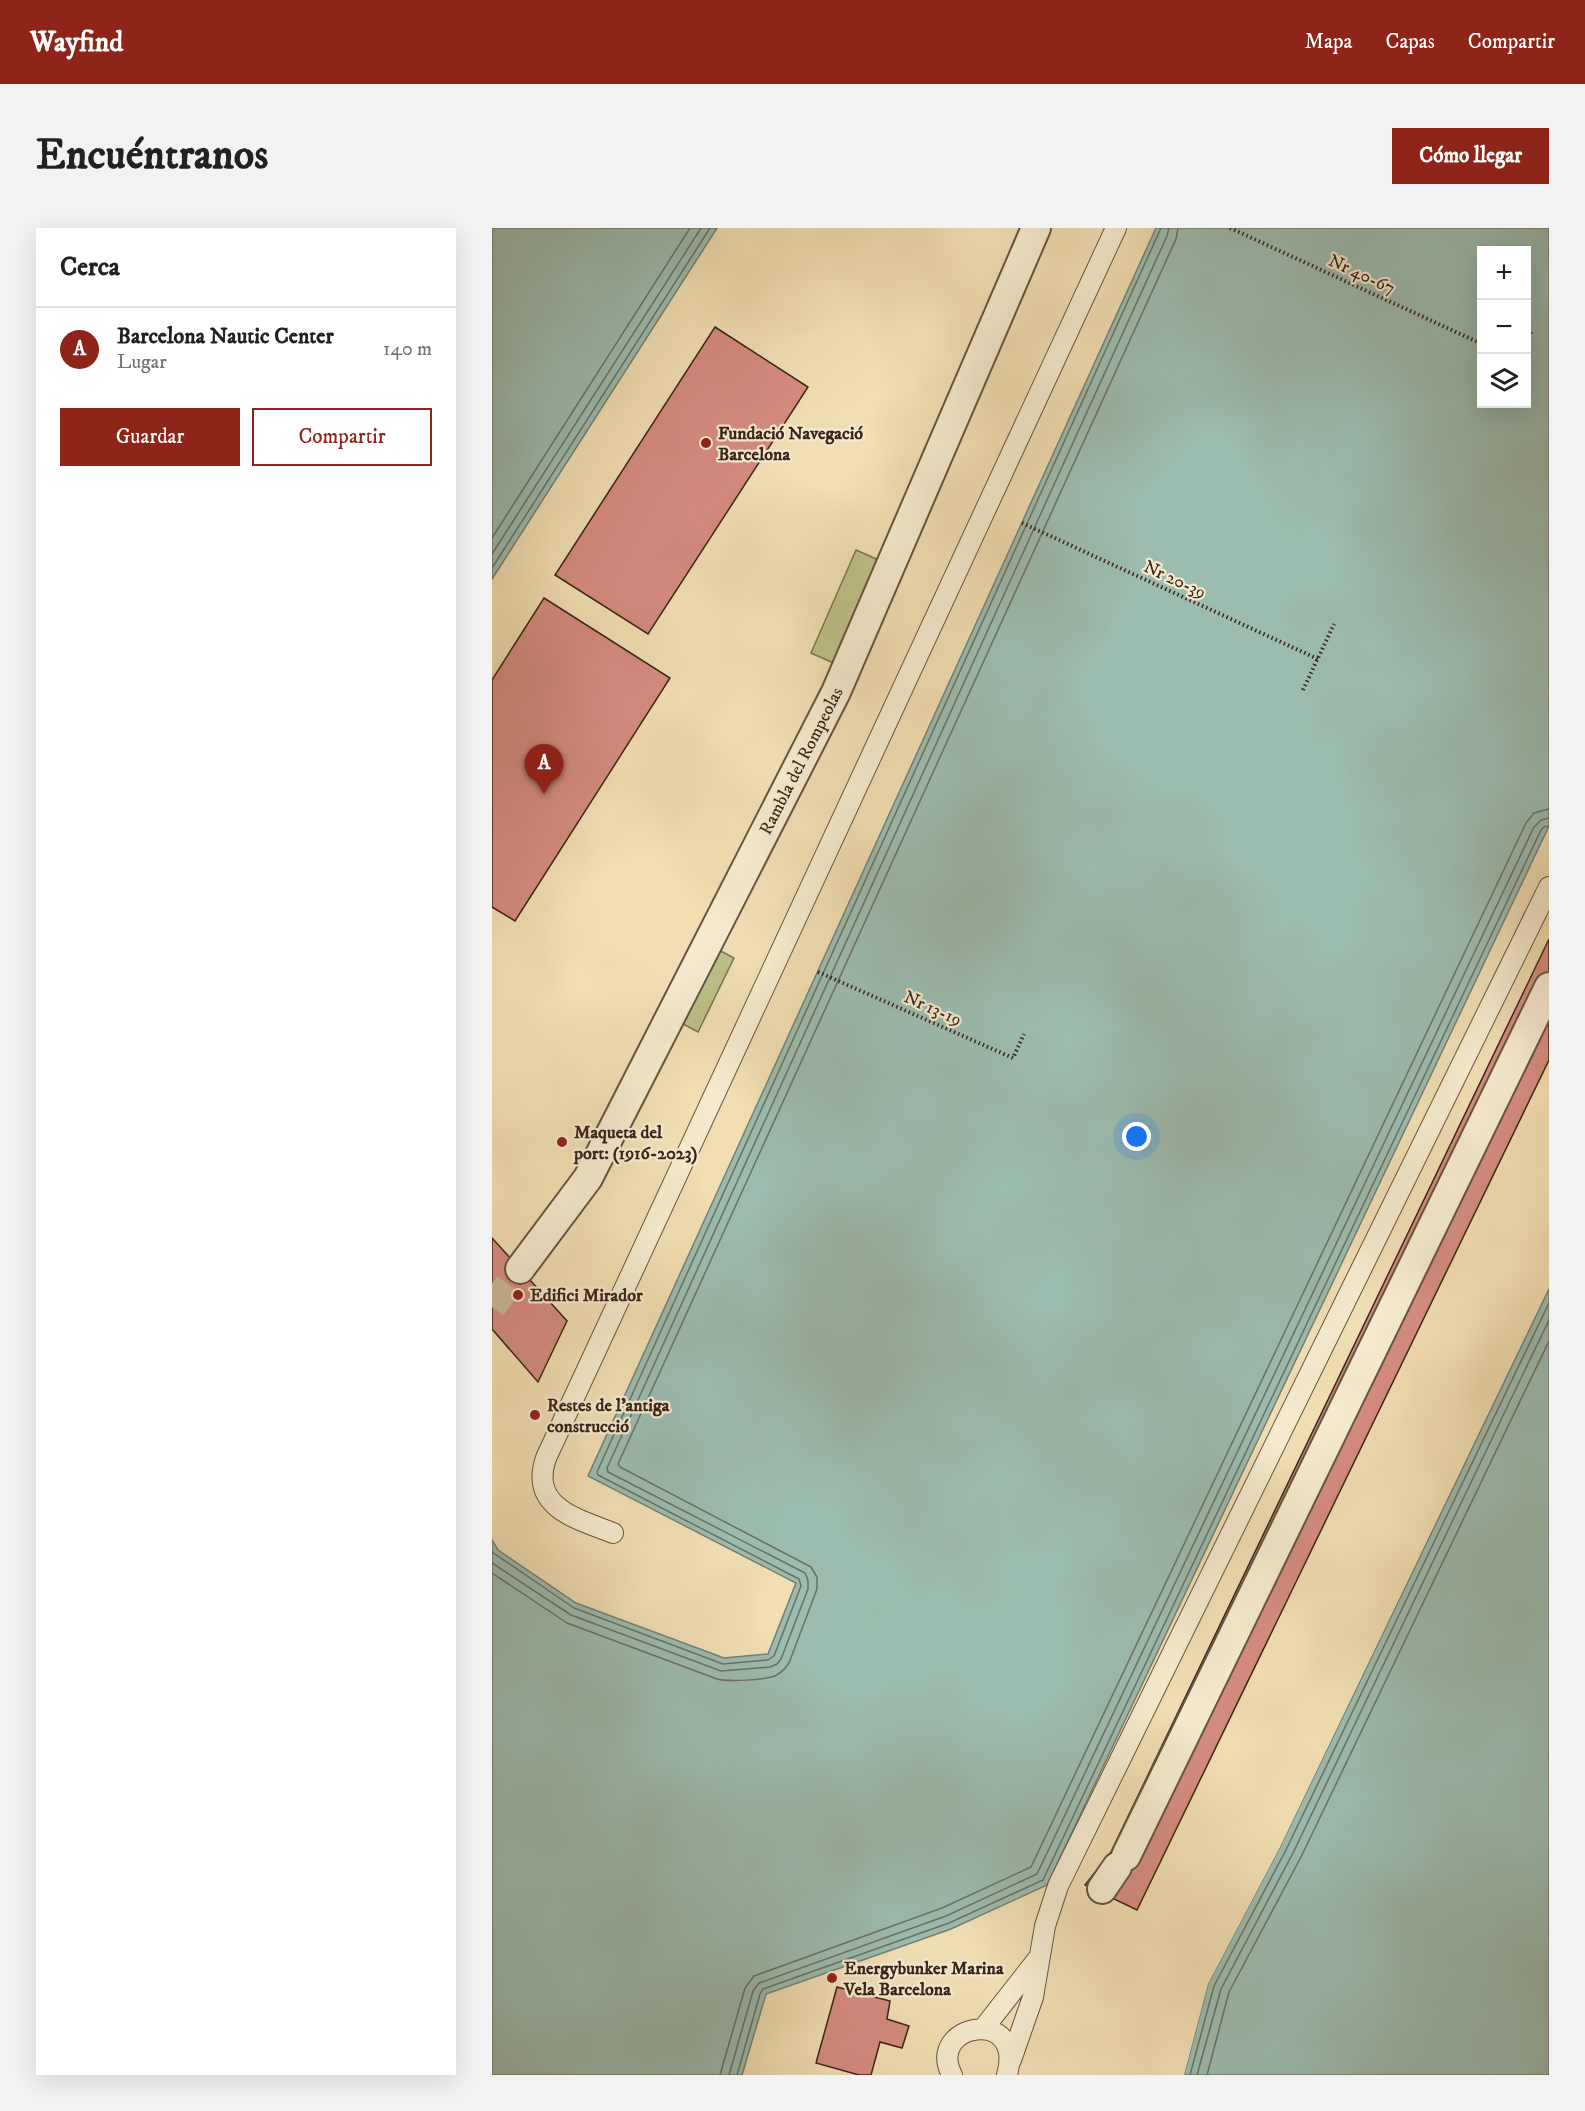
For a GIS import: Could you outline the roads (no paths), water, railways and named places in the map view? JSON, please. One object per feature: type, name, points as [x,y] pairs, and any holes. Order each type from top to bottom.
[{"type":"street","name":"Rambla del Rompeolas","points":[[520,1269],[588,1178],[836,692],[1036,228]]},
{"type":"street","points":[[1115,1871],[1549,987]]},
{"type":"lane","points":[[613,1533],[566,1514],[549,1500],[541,1480],[546,1458],[1116,228]]},
{"type":"lane","points":[[1009,2068],[1033,1997],[1045,1926],[1058,1886],[1549,887]]},
{"type":"lane","points":[[983,2029],[1039,1958]]},
{"type":"lane","points":[[952,2075],[948,2068],[948,2053],[955,2039],[968,2030],[983,2029],[997,2034],[1008,2046],[1009,2068]]},
{"type":"water","points":[[492,228],[717,228],[492,579]]},
{"type":"water","points":[[1156,228],[1549,228],[1549,826],[1047,1885],[951,1929],[766,1994],[742,2075],[492,2075],[492,1540],[498,1550],[576,1603],[724,1658],[768,1654],[796,1583],[588,1476]]},
{"type":"water","points":[[1549,1289],[1549,2075],[1184,2075],[1208,1984],[1280,1847]]},
{"type":"tunnel","points":[[492,1307],[520,1269]]},
{"type":"place","name":"Fundació Navegació Barcelona","points":[[706,443]]},
{"type":"place","name":"Barcelona Nautic Center","points":[[544,794]]},
{"type":"place","name":"Maqueta del port: (1916-2023)","points":[[562,1142]]},
{"type":"place","name":"Edifici Mirador","points":[[518,1295]]},
{"type":"place","name":"Restes de l'antiga construcció","points":[[535,1415]]},
{"type":"place","name":"Energybunker Marina Vela Barcelona","points":[[832,1978]]}]
